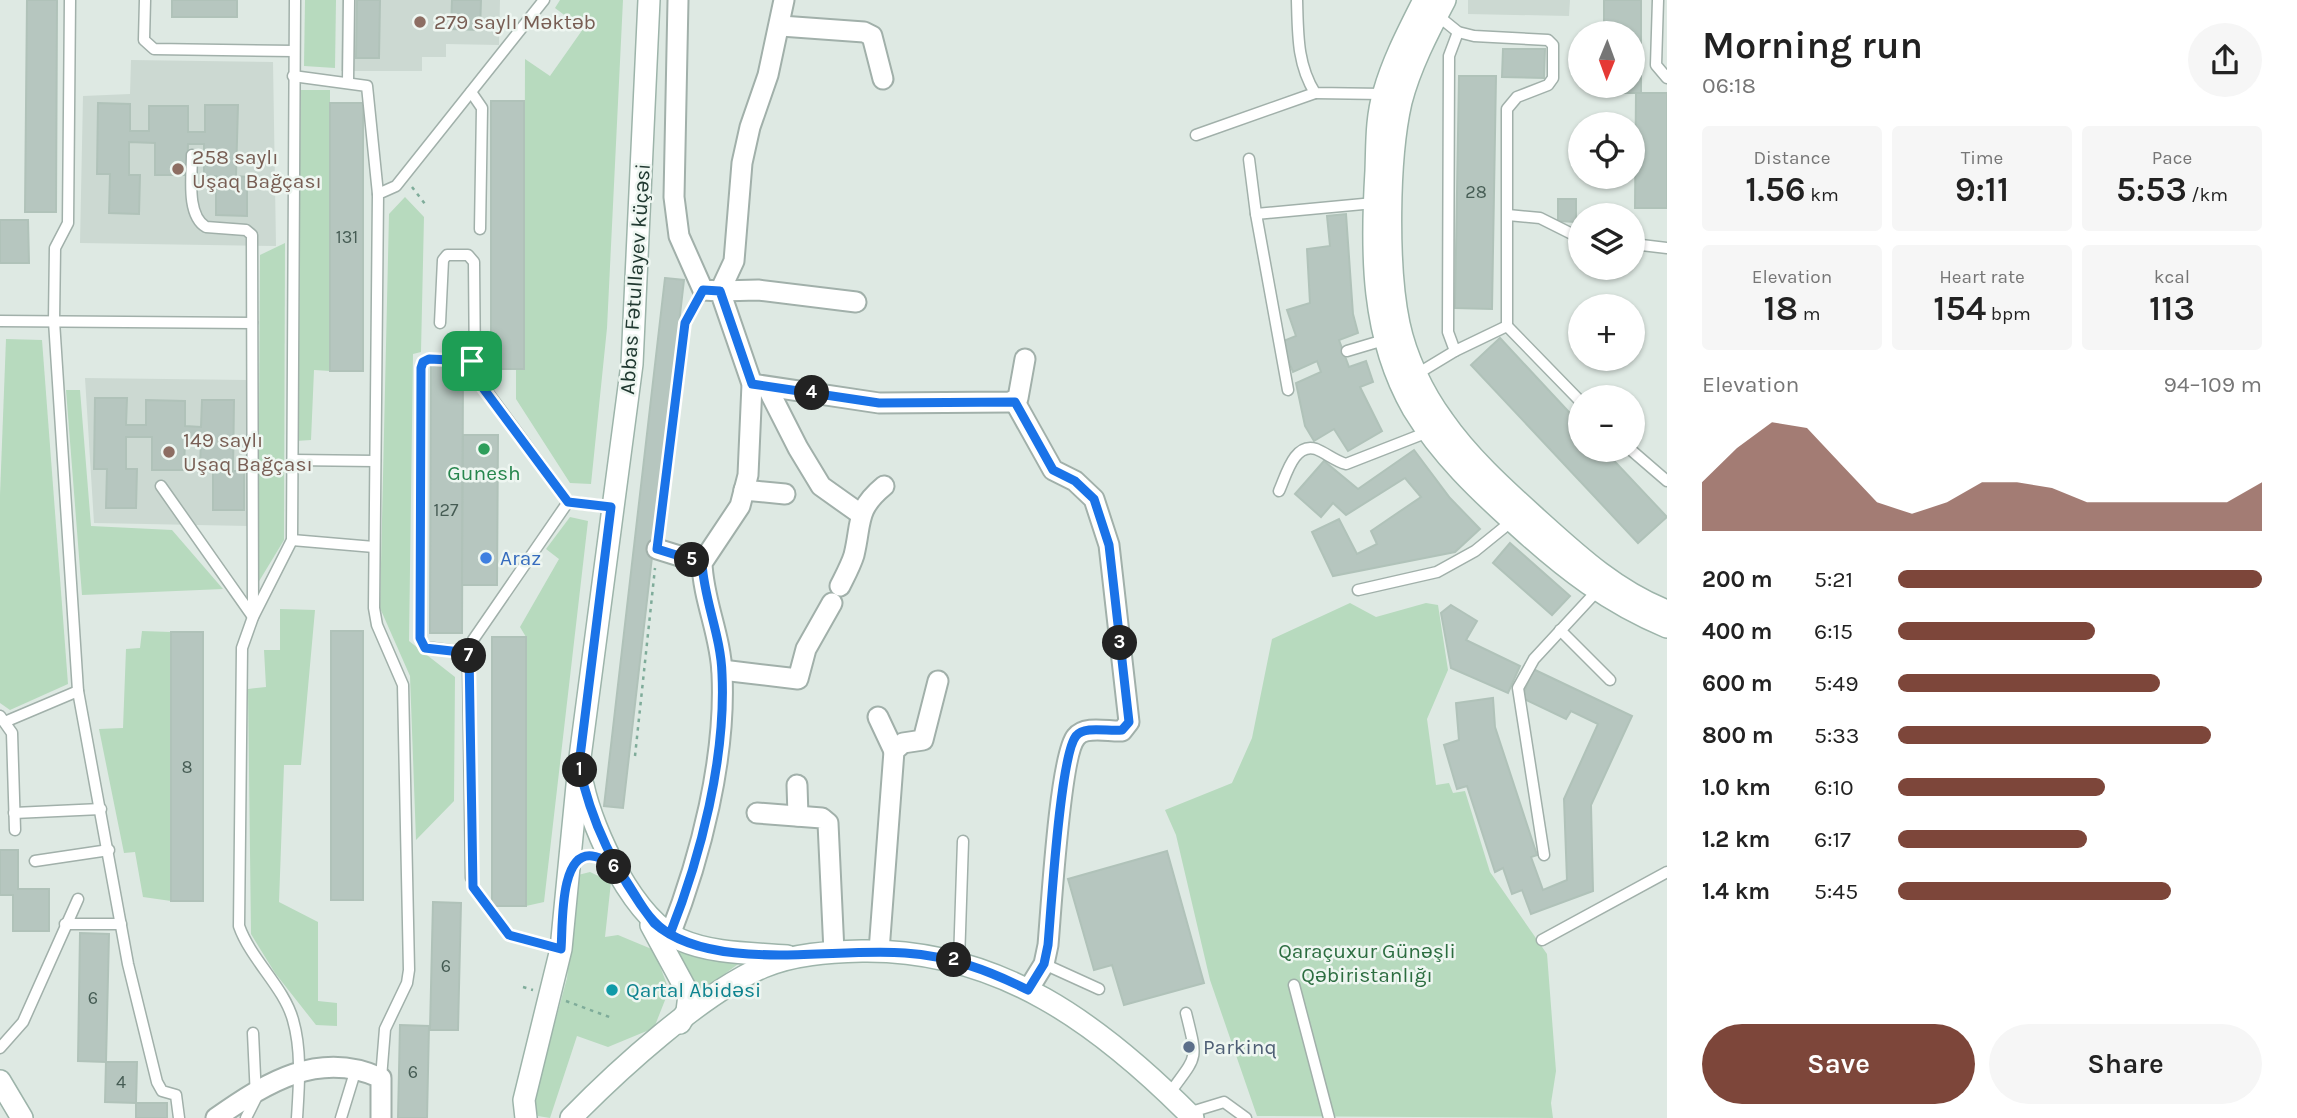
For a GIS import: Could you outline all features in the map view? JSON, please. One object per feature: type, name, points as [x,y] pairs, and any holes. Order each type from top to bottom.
[{"type":"main road","name":"Abbas Fətullayev küçəsi","points":[[523,1112],[561,949],[579,765],[635,330],[649,0]]},
{"type":"main road","points":[[1435,5],[1383,94],[1378,126],[1374,202],[1376,292],[1384,340],[1399,381],[1429,432],[1467,478],[1499,496],[1606,578],[1667,611]]},
{"type":"main road","points":[[1435,5],[1402,100],[1393,162],[1395,297],[1402,336],[1417,374],[1458,439],[1499,496],[1512,521],[1596,592],[1667,628]]},
{"type":"main road","points":[[579,765],[588,807],[618,870],[687,988],[689,1004],[680,1023]]},
{"type":"main road","points":[[567,875],[577,859],[585,856],[602,859],[618,870]]},
{"type":"main road","points":[[641,906],[654,923],[692,944],[797,957]]},
{"type":"main road","points":[[571,1118],[636,1057],[746,976],[797,957],[834,952],[879,951],[959,961],[990,971],[1028,990],[1087,1024],[1191,1115]]},
{"type":"main road","points":[[0,1081],[22,1118]]},
{"type":"street","points":[[678,0],[674,197],[679,236],[712,290],[760,385],[821,486],[859,513]]},
{"type":"street","points":[[712,290],[734,261],[742,163],[750,127],[781,26],[785,0]]},
{"type":"street","points":[[781,26],[864,32],[872,36],[883,79]]},
{"type":"street","points":[[712,290],[758,290],[856,302]]},
{"type":"street","points":[[1025,359],[1015,402],[1053,470],[1075,481],[1094,499],[1109,545],[1129,708],[1129,722],[1122,730],[1084,731],[1076,737],[1072,745],[1063,781],[1044,964],[1028,990]]},
{"type":"street","points":[[760,385],[879,403],[1015,402]]},
{"type":"street","points":[[670,934],[688,888],[709,808],[722,700],[722,670],[702,563],[740,506],[748,475],[760,385]]},
{"type":"street","points":[[722,670],[798,679],[806,649],[854,556],[859,513],[869,498],[884,486]]},
{"type":"street","points":[[744,490],[785,494]]},
{"type":"street","points":[[657,549],[702,563]]},
{"type":"street","points":[[894,751],[903,743],[923,740],[938,681]]},
{"type":"street","points":[[878,717],[894,751],[879,951]]},
{"type":"street","points":[[797,785],[798,816]]},
{"type":"street","points":[[757,813],[822,818],[830,830],[834,952]]},
{"type":"street","points":[[216,1118],[256,1090],[300,1070],[357,1069],[381,1078],[381,1118]]},
{"type":"lane","points":[[70,0],[68,223],[55,248],[54,321],[78,691],[121,924],[157,1082],[162,1091],[177,1095],[180,1118]]},
{"type":"lane","points":[[145,0],[144,40],[154,49],[294,51]]},
{"type":"lane","points":[[295,0],[292,540],[253,617],[242,648],[239,926],[246,947],[293,1020],[300,1070],[297,1118]]},
{"type":"lane","points":[[348,81],[349,0]]},
{"type":"lane","points":[[377,194],[396,186],[404,177],[544,0]]},
{"type":"lane","points":[[1297,0],[1299,58],[1303,72],[1315,93]]},
{"type":"lane","points":[[1657,0],[1656,65],[1667,78]]},
{"type":"lane","points":[[1435,5],[1458,32],[1474,36],[1548,40],[1553,45],[1553,78],[1548,85],[1517,97],[1507,109],[1507,326],[1568,389]]},
{"type":"lane","points":[[1455,351],[1448,332],[1449,69],[1450,55],[1458,32]]},
{"type":"lane","points":[[293,76],[348,81],[367,86],[370,94],[377,194],[374,615],[403,685],[409,970],[407,983],[383,1038],[381,1078]]},
{"type":"lane","points":[[471,92],[482,108],[480,229]]},
{"type":"lane","points":[[1196,135],[1315,93],[1383,94]]},
{"type":"lane","points":[[192,155],[194,215],[200,224],[205,227],[246,230],[252,235],[253,617]]},
{"type":"lane","points":[[1249,159],[1255,214],[1288,390]]},
{"type":"lane","points":[[1255,214],[1374,202]]},
{"type":"lane","points":[[1508,215],[1540,218],[1568,232]]},
{"type":"lane","points":[[1645,245],[1667,248]]},
{"type":"lane","points":[[440,323],[443,260],[447,255],[468,256],[474,262],[472,361],[480,384],[568,502],[611,507]]},
{"type":"lane","points":[[0,321],[252,323]]},
{"type":"lane","points":[[1417,374],[1455,351],[1507,326]]},
{"type":"lane","points":[[1347,351],[1384,340]]},
{"type":"lane","points":[[469,653],[425,648],[420,638],[421,368],[423,362],[429,359],[472,361]]},
{"type":"lane","points":[[1279,491],[1296,455],[1305,448],[1314,449],[1346,464],[1429,432]]},
{"type":"lane","points":[[293,460],[375,461]]},
{"type":"lane","points":[[1645,462],[1667,481]]},
{"type":"lane","points":[[161,486],[253,617]]},
{"type":"lane","points":[[471,878],[469,653],[486,618],[568,502]]},
{"type":"lane","points":[[1358,590],[1437,572],[1458,563],[1512,521]]},
{"type":"lane","points":[[292,540],[374,547]]},
{"type":"lane","points":[[1544,855],[1518,688],[1526,669],[1596,592]]},
{"type":"lane","points":[[1560,630],[1610,680]]},
{"type":"lane","points":[[15,830],[12,733],[3,718],[78,691]]},
{"type":"lane","points":[[14,813],[101,809]]},
{"type":"lane","points":[[959,961],[963,841]]},
{"type":"lane","points":[[35,861],[109,850]]},
{"type":"lane","points":[[1542,940],[1667,872]]},
{"type":"lane","points":[[0,1048],[23,1021],[78,899]]},
{"type":"lane","points":[[65,924],[121,924]]},
{"type":"lane","points":[[1044,964],[1099,989]]},
{"type":"lane","points":[[1294,985],[1329,1118]]},
{"type":"lane","points":[[1168,1095],[1194,1060],[1196,1052],[1186,1013]]},
{"type":"lane","points":[[246,1118],[254,1106],[256,1090],[253,1033]]},
{"type":"lane","points":[[341,1118],[357,1069]]},
{"type":"lane","points":[[1191,1115],[1223,1102],[1246,1118]]},
{"type":"path","points":[[404,177],[425,204]]},
{"type":"path","points":[[635,756],[685,323],[712,290]]},
{"type":"path","points":[[471,878],[473,887],[509,935],[561,949]]},
{"type":"shaded area","name":"279 saylı Məktəb","points":[[342,0],[500,0],[499,45],[446,44],[446,57],[422,57],[422,71],[341,71]]},
{"type":"shaded area","points":[[1468,0],[1570,0],[1569,16],[1468,14]]},
{"type":"shaded area","name":"258 saylı Uşaq Bağçası","points":[[131,60],[273,62],[276,246],[80,243],[83,96],[130,94]]},
{"type":"shaded area","name":"149 saylı Uşaq Bağçası","points":[[85,378],[248,380],[249,526],[94,523]]},
{"type":"green space","points":[[305,0],[336,0],[335,68],[304,66]]},
{"type":"green space","points":[[560,0],[623,0],[607,328],[591,484],[570,483],[516,399],[516,369],[524,369],[525,59],[550,76],[583,29],[555,8]]},
{"type":"green space","points":[[301,90],[330,90],[330,371],[314,370],[311,440],[296,441]]},
{"type":"green space","points":[[405,197],[424,217],[421,352],[413,354],[409,641],[455,677],[454,801],[416,840],[410,676],[380,608],[389,214]]},
{"type":"green space","points":[[285,243],[284,540],[258,583],[260,255]]},
{"type":"green space","points":[[6,339],[42,340],[68,684],[10,710],[0,703],[0,495]]},
{"type":"green space","points":[[66,390],[80,390],[91,526],[172,530],[223,589],[82,595]]},
{"type":"green space","points":[[570,517],[588,521],[544,902],[526,906],[526,637],[520,627],[559,559],[546,549]]},
{"type":"green space","name":"Qaraçuxur Günəşli Qəbiristanlığı","points":[[1350,603],[1376,617],[1426,603],[1438,605],[1448,670],[1427,719],[1436,785],[1449,783],[1453,793],[1465,791],[1490,872],[1547,954],[1556,1071],[1551,1103],[1553,1118],[1257,1116],[1210,980],[1176,835],[1165,810],[1232,783],[1252,738],[1272,639]]},
{"type":"green space","points":[[280,609],[315,610],[301,765],[284,765],[279,902],[318,922],[318,1001],[337,1003],[337,1026],[316,1025],[275,973],[251,934],[248,689],[266,687],[264,650],[280,650]]},
{"type":"green space","points":[[142,631],[171,632],[171,901],[143,897],[135,852],[124,853],[99,729],[123,728],[126,649],[140,648]]},
{"type":"green space","points":[[590,872],[611,882],[605,937],[618,935],[654,950],[669,990],[654,1028],[608,1047],[577,1036],[550,1118],[538,1116],[533,1104],[567,978],[578,875]]},
{"type":"green space","points":[[671,947],[717,960],[745,959],[700,992]]},
{"type":"building","points":[[27,0],[57,0],[56,212],[25,212]]},
{"type":"building","points":[[172,0],[237,0],[237,17],[172,17]]},
{"type":"building","points":[[357,0],[380,0],[379,58],[356,58]]},
{"type":"building","points":[[452,0],[481,0],[480,30],[451,29]]},
{"type":"building","points":[[1604,0],[1641,0],[1641,21],[1604,21]]},
{"type":"building","points":[[1503,49],[1545,49],[1544,78],[1502,77]]},
{"type":"building","points":[[1459,76],[1496,76],[1492,309],[1455,308]]},
{"type":"building","points":[[1645,93],[1667,93],[1667,208],[1645,208],[1645,203],[1635,203],[1635,189],[1645,189],[1645,112],[1636,112],[1636,98],[1645,98]]},
{"type":"building","points":[[491,101],[524,101],[524,369],[491,369]]},
{"type":"building","points":[[98,103],[130,104],[130,131],[149,131],[149,106],[188,106],[188,132],[205,132],[205,105],[238,105],[236,176],[247,177],[247,216],[216,215],[216,176],[204,176],[204,144],[188,144],[187,175],[155,175],[155,143],[129,142],[129,175],[140,175],[139,214],[109,213],[110,174],[97,174]]},
{"type":"building","points":[[330,103],[363,103],[363,371],[330,371]]},
{"type":"building","points":[[1558,199],[1576,199],[1576,203],[1568,203],[1568,222],[1558,221]]},
{"type":"building","points":[[1346,214],[1353,314],[1358,333],[1339,340],[1349,367],[1366,361],[1373,382],[1360,387],[1382,431],[1348,451],[1334,429],[1314,441],[1305,426],[1296,383],[1321,372],[1317,361],[1293,372],[1281,342],[1296,336],[1287,310],[1310,303],[1307,249],[1330,246],[1327,216]]},
{"type":"building","points":[[0,220],[28,220],[29,263],[0,263]]},
{"type":"building","points":[[665,278],[684,280],[623,808],[604,806]]},
{"type":"building","points":[[1500,338],[1568,411],[1568,462],[1615,462],[1667,517],[1638,543],[1471,365]]},
{"type":"building","points":[[431,365],[463,365],[462,633],[430,633]]},
{"type":"building","points":[[95,398],[127,398],[126,425],[146,425],[146,400],[185,401],[185,426],[201,427],[202,400],[234,400],[233,471],[244,471],[244,510],[213,510],[213,470],[200,470],[201,438],[185,438],[184,470],[152,470],[152,437],[126,437],[126,469],[137,469],[136,508],[106,508],[107,469],[94,469]]},
{"type":"building","points":[[463,435],[498,435],[497,585],[462,585]]},
{"type":"building","points":[[1414,450],[1450,498],[1480,529],[1455,552],[1333,576],[1312,532],[1339,519],[1357,554],[1377,544],[1371,531],[1421,497],[1405,478],[1346,515],[1333,503],[1321,517],[1295,494],[1324,461],[1358,489]]},
{"type":"building","points":[[1510,543],[1570,596],[1552,615],[1493,563]]},
{"type":"building","points":[[1451,605],[1477,621],[1466,640],[1520,666],[1508,693],[1451,668],[1441,613]]},
{"type":"building","points":[[331,631],[363,631],[363,900],[331,900]]},
{"type":"building","points":[[171,632],[203,632],[203,901],[171,901]]},
{"type":"building","points":[[492,637],[526,637],[526,906],[492,906]]},
{"type":"building","points":[[1533,669],[1632,716],[1591,805],[1593,891],[1531,914],[1522,890],[1512,894],[1503,868],[1495,872],[1467,786],[1457,789],[1444,745],[1459,740],[1456,703],[1493,698],[1495,727],[1537,855],[1531,857],[1543,890],[1567,880],[1564,799],[1598,724],[1571,711],[1566,719],[1522,698]]},
{"type":"building","points":[[0,850],[18,850],[18,889],[49,889],[49,931],[13,931],[13,895],[0,895]]},
{"type":"building","points":[[1167,851],[1204,983],[1124,1005],[1112,965],[1094,970],[1068,879]]},
{"type":"building","points":[[433,902],[461,903],[458,1030],[430,1030]]},
{"type":"building","points":[[80,933],[109,934],[106,1062],[78,1061]]},
{"type":"building","points":[[400,1025],[429,1026],[427,1118],[398,1118]]},
{"type":"building","points":[[106,1062],[137,1062],[136,1103],[105,1102]]},
{"type":"building","points":[[136,1103],[167,1103],[167,1118],[136,1118]]},
{"type":"place","name":"279 saylı Məktəb","points":[[420,22]]},
{"type":"place","name":"258 saylı Uşaq Bağçası","points":[[178,169]]},
{"type":"place","name":"Gunesh","points":[[484,449]]},
{"type":"place","name":"149 saylı Uşaq Bağçası","points":[[169,452]]},
{"type":"place","name":"Araz","points":[[486,558]]},
{"type":"place","name":"Qartal Abidəsi","points":[[612,990]]},
{"type":"place","name":"Parkinq","points":[[1189,1047]]},
{"type":"route","points":[[472,361],[429,359],[423,362],[421,368],[420,638],[425,648],[469,653],[473,887],[509,935],[516,940],[561,949],[567,875],[577,859],[585,856],[602,859],[618,870],[641,906],[654,923],[670,934],[688,888],[709,808],[722,700],[722,670],[702,576],[702,563],[657,549],[685,323],[703,290],[720,291],[752,384],[879,403],[1015,402],[1053,470],[1075,481],[1094,499],[1109,545],[1129,708],[1129,722],[1122,730],[1084,731],[1076,737],[1072,745],[1063,781],[1048,945],[1044,964],[1028,990],[990,971],[925,954],[834,952],[797,957],[713,948],[680,940],[662,930],[654,923],[627,884],[600,837],[588,807],[579,765],[611,507],[568,502],[480,384],[472,361]]}]
